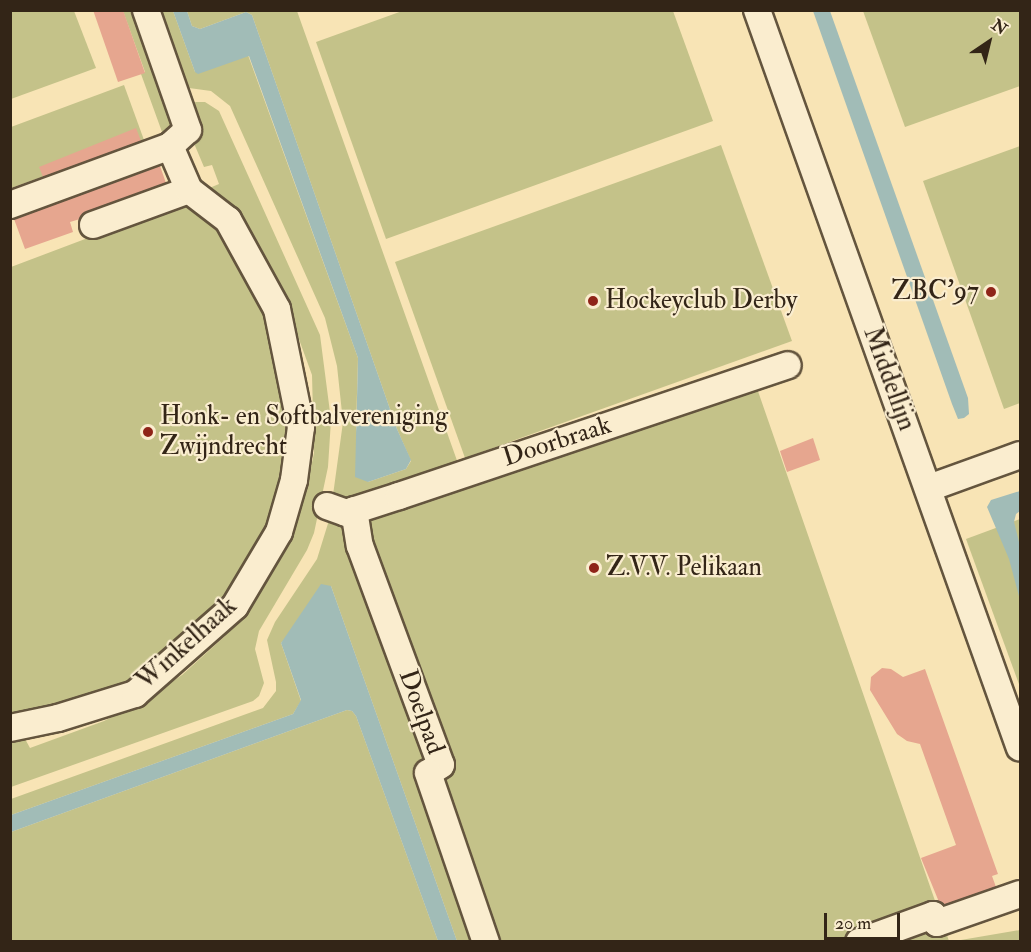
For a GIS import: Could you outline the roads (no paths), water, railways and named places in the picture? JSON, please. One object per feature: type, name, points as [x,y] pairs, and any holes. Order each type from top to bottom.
[{"type":"street","points":[[10,205],[170,146],[188,130],[146,10]]},
{"type":"street","name":"Middellijn","points":[[757,10],[1020,748]]},
{"type":"street","name":"Winkelhaak","points":[[10,728],[58,718],[135,694],[235,606],[279,532],[294,480],[301,427],[277,309],[228,220],[189,190],[170,146]]},
{"type":"street","points":[[93,225],[189,190]]},
{"type":"street","name":"Doorbraak","points":[[327,506],[346,513],[788,365]]},
{"type":"street","points":[[929,488],[1020,455]]},
{"type":"street","name":"Doelpad","points":[[354,510],[360,546],[441,765],[428,773],[486,942]]},
{"type":"street","points":[[860,942],[933,915],[937,923],[1020,894]]},
{"type":"water","points":[[173,11],[187,11],[192,26],[200,29],[246,12],[252,15],[397,429],[411,460],[406,469],[368,482],[355,477],[358,358],[249,56],[198,74],[195,72]]},
{"type":"water","points":[[813,11],[830,11],[968,398],[969,414],[964,418],[958,419],[952,404]]},
{"type":"water","points":[[1020,491],[1020,511],[1016,514],[1014,522],[1020,546],[1020,600],[1009,559],[987,507],[991,500]]},
{"type":"water","points":[[321,584],[331,586],[457,941],[438,941],[356,716],[352,711],[347,710],[11,832],[11,815],[293,714],[301,700],[281,643]]},
{"type":"place","name":"ZBC'97","points":[[991,292]]},
{"type":"place","name":"Hockeyclub Derby","points":[[593,301]]},
{"type":"place","name":"Honk- en Softbalvereniging Zwijndrecht","points":[[148,432]]},
{"type":"place","name":"Z.V.V. Pelikaan","points":[[594,568]]}]
